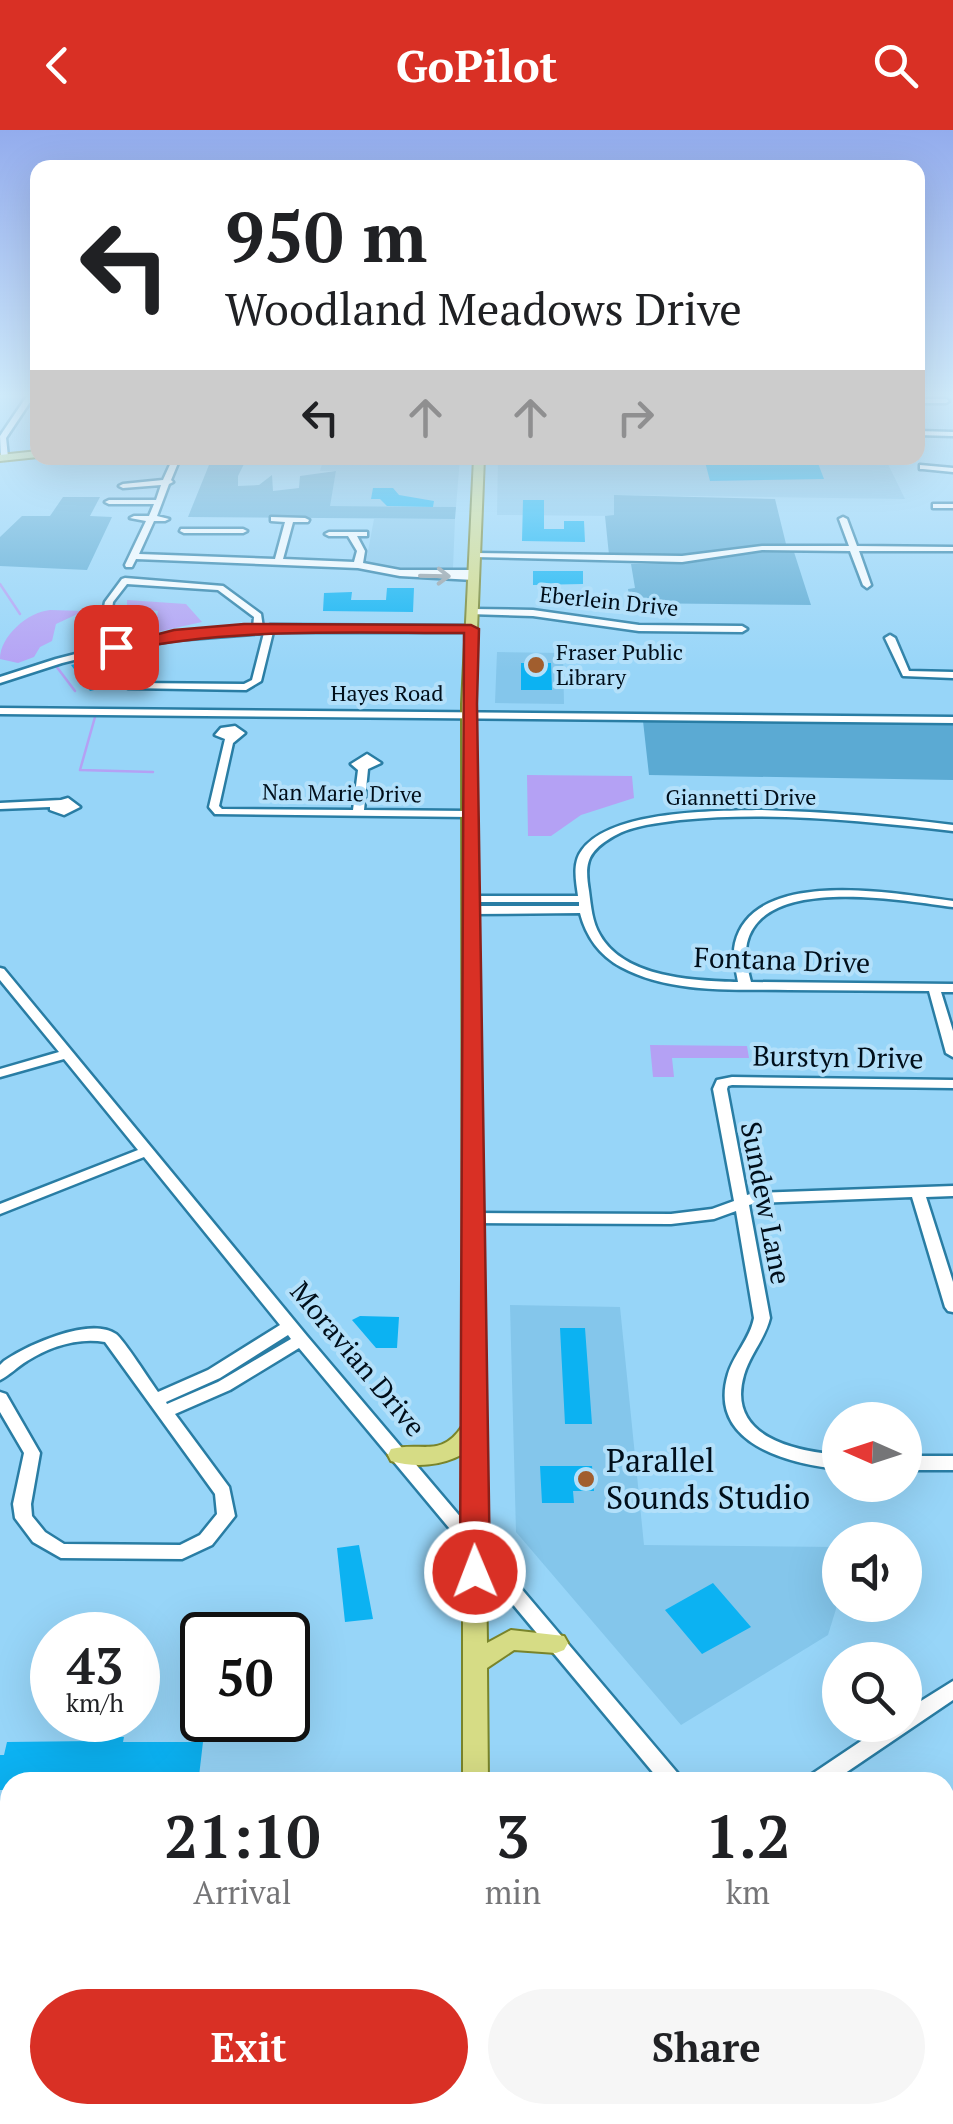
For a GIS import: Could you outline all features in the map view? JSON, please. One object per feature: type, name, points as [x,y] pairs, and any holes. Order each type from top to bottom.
[{"type":"main road","points":[[476,1772],[469,714],[478,486]]},
{"type":"main road","points":[[400,1455],[429,1458],[450,1454],[466,1442],[474,1425]]},
{"type":"main road","points":[[475,1663],[511,1640],[556,1642]]},
{"type":"street","points":[[166,486],[132,561],[358,565],[400,573],[474,575]]},
{"type":"street","points":[[109,502],[159,502]]},
{"type":"street","points":[[936,506],[953,506]]},
{"type":"street","points":[[137,517],[167,517]]},
{"type":"street","points":[[274,519],[305,520]]},
{"type":"street","points":[[278,563],[290,519]]},
{"type":"street","points":[[843,519],[867,585]]},
{"type":"street","points":[[184,531],[243,531]]},
{"type":"street","points":[[207,560],[216,531]]},
{"type":"street","points":[[330,534],[364,534]]},
{"type":"street","points":[[352,534],[362,553],[358,565]]},
{"type":"street","points":[[475,557],[682,558],[754,548],[953,549]]},
{"type":"street","points":[[258,628],[260,618],[220,588],[125,581],[109,602],[101,646],[131,686],[246,687],[256,681],[270,628]]},
{"type":"street","name":"Eberlein Drive","points":[[472,612],[533,612],[640,628],[742,629]]},
{"type":"street","points":[[0,680],[174,635],[258,628],[471,629]]},
{"type":"street","points":[[890,638],[906,674],[953,675]]},
{"type":"street","name":"Hayes Road","points":[[0,711],[953,720]]},
{"type":"street","name":"Nan Marie Drive","points":[[229,738],[216,810],[469,814]]},
{"type":"street","points":[[358,814],[364,768]]},
{"type":"street","points":[[0,806],[53,806]]},
{"type":"street","name":"Giannetti Drive","points":[[584,904],[585,853],[612,830],[645,819],[847,817],[953,828]]},
{"type":"street","points":[[745,986],[740,950],[744,933],[761,914],[780,904],[845,893],[953,904]]},
{"type":"street","points":[[470,904],[584,904]]},
{"type":"street","name":"Fontana Drive","points":[[584,904],[590,932],[600,945],[634,969],[684,983],[953,988]]},
{"type":"street","name":"Moravian Drive","points":[[0,972],[295,1333],[665,1772]]},
{"type":"street","points":[[934,988],[953,1053]]},
{"type":"street","points":[[0,1074],[67,1054]]},
{"type":"street","name":"Burstyn Drive","points":[[722,1083],[953,1084]]},
{"type":"street","name":"Sundew Lane","points":[[722,1083],[720,1090],[740,1204],[763,1316],[735,1376],[734,1400],[740,1422],[757,1438],[796,1458],[822,1460]]},
{"type":"street","points":[[0,1208],[148,1151]]},
{"type":"street","points":[[917,1191],[953,1307]]},
{"type":"street","points":[[472,1218],[671,1219],[714,1214],[754,1198],[953,1191]]},
{"type":"street","points":[[0,1374],[18,1360],[75,1335],[95,1333],[115,1342],[223,1492],[226,1516],[206,1540],[182,1552],[79,1553],[50,1545],[24,1518],[24,1489],[32,1453],[0,1398]]},
{"type":"street","points":[[162,1405],[224,1386],[295,1333]]},
{"type":"street","points":[[922,1463],[953,1463]]},
{"type":"street","points":[[922,1711],[953,1690]]},
{"type":"street","points":[[831,1772],[876,1742]]},
{"type":"shaded area","points":[[200,486],[273,486],[273,491],[333,486],[330,506],[456,507],[455,519],[188,517]]},
{"type":"shaded area","points":[[333,486],[458,486],[456,507],[329,506]]},
{"type":"shaded area","points":[[498,486],[899,486],[905,499],[614,495],[614,516],[497,515]]},
{"type":"shaded area","points":[[614,495],[775,499],[786,544],[690,555],[609,555],[605,516],[614,515]]},
{"type":"shaded area","points":[[63,497],[100,497],[90,516],[112,517],[87,570],[0,566],[0,537],[22,516],[50,516]]},
{"type":"shaded area","points":[[374,519],[455,519],[453,568],[393,568],[366,562]]},
{"type":"shaded area","points":[[757,551],[794,552],[811,605],[630,603],[628,589],[635,588],[631,564],[681,564]]},
{"type":"shaded area","points":[[127,600],[186,604],[202,622],[157,632],[154,631],[158,611],[127,607]]},
{"type":"shaded area","points":[[50,610],[84,611],[56,624],[52,641],[40,647],[34,657],[18,663],[0,659],[5,642],[17,627],[33,615]]},
{"type":"shaded area","points":[[497,652],[563,653],[564,704],[495,703]]},
{"type":"shaded area","points":[[643,721],[953,724],[953,780],[649,775]]},
{"type":"shaded area","points":[[527,775],[632,776],[634,798],[581,815],[551,836],[528,836]]},
{"type":"shaded area","points":[[650,1045],[747,1046],[749,1058],[672,1058],[674,1077],[653,1077]]},
{"type":"shaded area","points":[[510,1305],[620,1307],[644,1545],[822,1547],[822,1622],[832,1622],[828,1635],[681,1725],[516,1532]]},
{"type":"building","points":[[373,488],[393,488],[399,495],[434,501],[433,507],[387,506],[380,499],[371,499]]},
{"type":"building","points":[[523,500],[544,500],[544,529],[564,529],[564,521],[584,521],[585,542],[522,541]]},
{"type":"building","points":[[533,571],[583,571],[583,584],[533,585]]},
{"type":"building","points":[[387,588],[414,588],[413,612],[323,611],[324,593],[352,592],[351,600],[386,600]]},
{"type":"building","points":[[92,661],[111,686],[90,691],[71,665]]},
{"type":"building","points":[[521,663],[551,663],[552,690],[521,690]]},
{"type":"building","points":[[360,1316],[399,1317],[397,1348],[376,1348],[352,1320]]},
{"type":"building","points":[[560,1328],[585,1328],[592,1424],[565,1424]]},
{"type":"building","points":[[540,1466],[592,1466],[594,1491],[573,1491],[574,1503],[542,1503]]},
{"type":"building","points":[[359,1545],[373,1619],[345,1622],[337,1548]]},
{"type":"building","points":[[713,1583],[751,1627],[702,1654],[665,1610]]},
{"type":"building","points":[[7,1742],[203,1742],[199,1772],[0,1772],[0,1755],[4,1755]]},
{"type":"waterway","points":[[0,584],[20,614]]},
{"type":"waterway","points":[[56,666],[75,691]]},
{"type":"waterway","points":[[95,717],[80,770],[153,772]]},
{"type":"place","name":"Fraser Public Library","points":[[536,665]]},
{"type":"place","name":"Parallel Sounds Studio","points":[[586,1479]]},
{"type":"route","points":[[116,647],[174,635],[244,628],[471,629],[468,704],[475,1572]]}]
